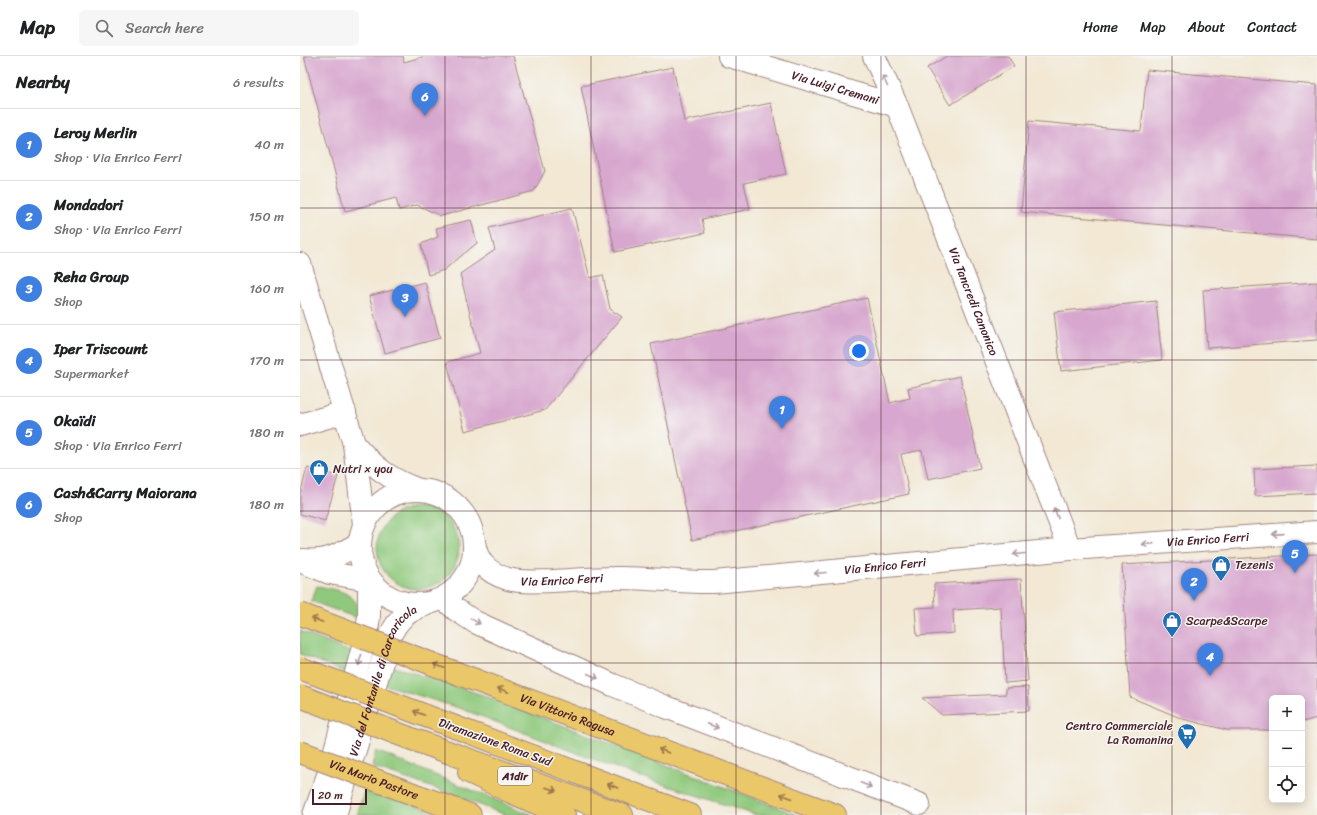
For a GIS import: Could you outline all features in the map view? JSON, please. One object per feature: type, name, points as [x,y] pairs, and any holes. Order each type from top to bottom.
[{"type":"highway","name":"Via Vittorio Ragusa","points":[[300,614],[836,815]]},
{"type":"highway","name":"Diramazione Roma Sud","points":[[300,668],[690,815]]},
{"type":"highway","name":"A1dir","points":[[300,696],[409,738],[622,815]]},
{"type":"highway","points":[[409,738],[467,771],[564,815]]},
{"type":"highway","name":"Via Mario Pastore","points":[[300,752],[470,815]]},
{"type":"highway","points":[[650,800],[704,815]]},
{"type":"street","name":"Via Luigi Cremani","points":[[729,56],[897,106]]},
{"type":"street","name":"Via Tancredi Canonico","points":[[874,56],[897,106],[1070,549]]},
{"type":"street","points":[[300,264],[354,444],[362,534],[361,562],[369,580],[381,592],[395,600],[412,605],[436,601],[457,588],[468,574],[474,558],[474,541],[470,526],[463,513],[454,503],[444,496],[419,490],[380,471],[354,444]]},
{"type":"street","points":[[300,425],[345,412]]},
{"type":"street","points":[[300,560],[315,561],[330,559],[362,534],[373,510],[386,499],[402,492],[419,490]]},
{"type":"street","name":"Via Enrico Ferri","points":[[474,541],[475,550],[479,558],[491,572],[509,580],[535,582],[621,578],[688,582],[728,582],[1070,549],[1317,532]]},
{"type":"street","points":[[300,560],[330,573],[369,580]]},
{"type":"street","name":"Via del Fontanile di Carcaricola","points":[[314,815],[329,772],[366,636],[369,617],[369,580]]},
{"type":"street","points":[[436,601],[479,623],[628,692],[919,804]]},
{"type":"street","name":"Via del Fontanile di Carcaricola","points":[[335,815],[390,636],[400,619],[410,612],[436,601]]},
{"type":"green space","points":[[418,507],[434,510],[447,519],[456,532],[459,548],[456,564],[447,577],[434,586],[418,589],[402,586],[389,577],[380,564],[377,548],[380,532],[389,519],[402,510]]},
{"type":"green space","points":[[317,586],[340,591],[352,598],[359,610],[360,619],[311,601]]},
{"type":"green space","points":[[300,631],[357,655],[483,695],[798,815],[756,815],[632,774],[462,709],[347,673],[300,654]]},
{"type":"green space","points":[[376,751],[533,815],[506,815],[454,795],[372,767]]},
{"type":"green space","points":[[366,785],[439,815],[357,815]]},
{"type":"building","points":[[304,56],[403,56],[404,62],[426,56],[513,56],[545,171],[534,191],[441,216],[417,205],[399,210],[396,198],[345,211]]},
{"type":"building","points":[[947,56],[1008,56],[1014,66],[950,105],[927,68]]},
{"type":"building","points":[[673,67],[684,121],[771,103],[786,174],[744,183],[750,209],[702,219],[705,233],[615,252],[581,86]]},
{"type":"building","points":[[1147,70],[1317,85],[1317,239],[1021,212],[1029,121],[1141,131]]},
{"type":"building","points":[[572,208],[590,278],[603,275],[610,309],[622,317],[545,410],[465,431],[447,362],[480,353],[460,274],[495,250],[489,228]]},
{"type":"building","points":[[471,220],[477,243],[444,270],[428,275],[421,244],[438,237],[436,228]]},
{"type":"building","points":[[425,282],[440,338],[385,353],[369,296]]},
{"type":"building","points":[[1317,282],[1317,340],[1207,348],[1203,290]]},
{"type":"building","points":[[867,298],[890,403],[910,398],[908,388],[960,376],[980,468],[928,479],[922,450],[901,454],[909,494],[692,540],[651,344]]},
{"type":"building","points":[[1156,301],[1162,360],[1061,371],[1054,312]]},
{"type":"building","points":[[1317,466],[1317,493],[1255,496],[1254,469]]},
{"type":"building","name":"Nutri × you","points":[[307,468],[338,476],[325,521],[300,514],[300,495]]},
{"type":"building","points":[[1317,554],[1317,718],[1305,721],[1305,695],[1269,695],[1269,730],[1227,730],[1183,719],[1130,697],[1122,565]]},
{"type":"building","points":[[1021,579],[1028,681],[1005,683],[1001,607],[953,610],[954,633],[917,636],[915,608],[935,607],[934,584]]},
{"type":"building","points":[[1028,687],[1029,711],[942,715],[922,698],[1006,694],[1006,688]]},
{"type":"place","name":"Cash&Carry Maiorana","points":[[425,116]]},
{"type":"place","name":"Reha Group","points":[[405,317]]},
{"type":"place","name":"Leroy Merlin","points":[[782,429]]},
{"type":"place","name":"Nutri × you","points":[[319,486]]},
{"type":"place","name":"Okaïdi","points":[[1295,573]]},
{"type":"place","name":"Tezenis","points":[[1221,582]]},
{"type":"place","name":"Mondadori","points":[[1194,601]]},
{"type":"place","name":"Scarpe&Scarpe","points":[[1172,638]]},
{"type":"place","name":"Iper Triscount","points":[[1210,676]]},
{"type":"place","name":"Centro Commerciale La Romanina","points":[[1187,750]]}]
